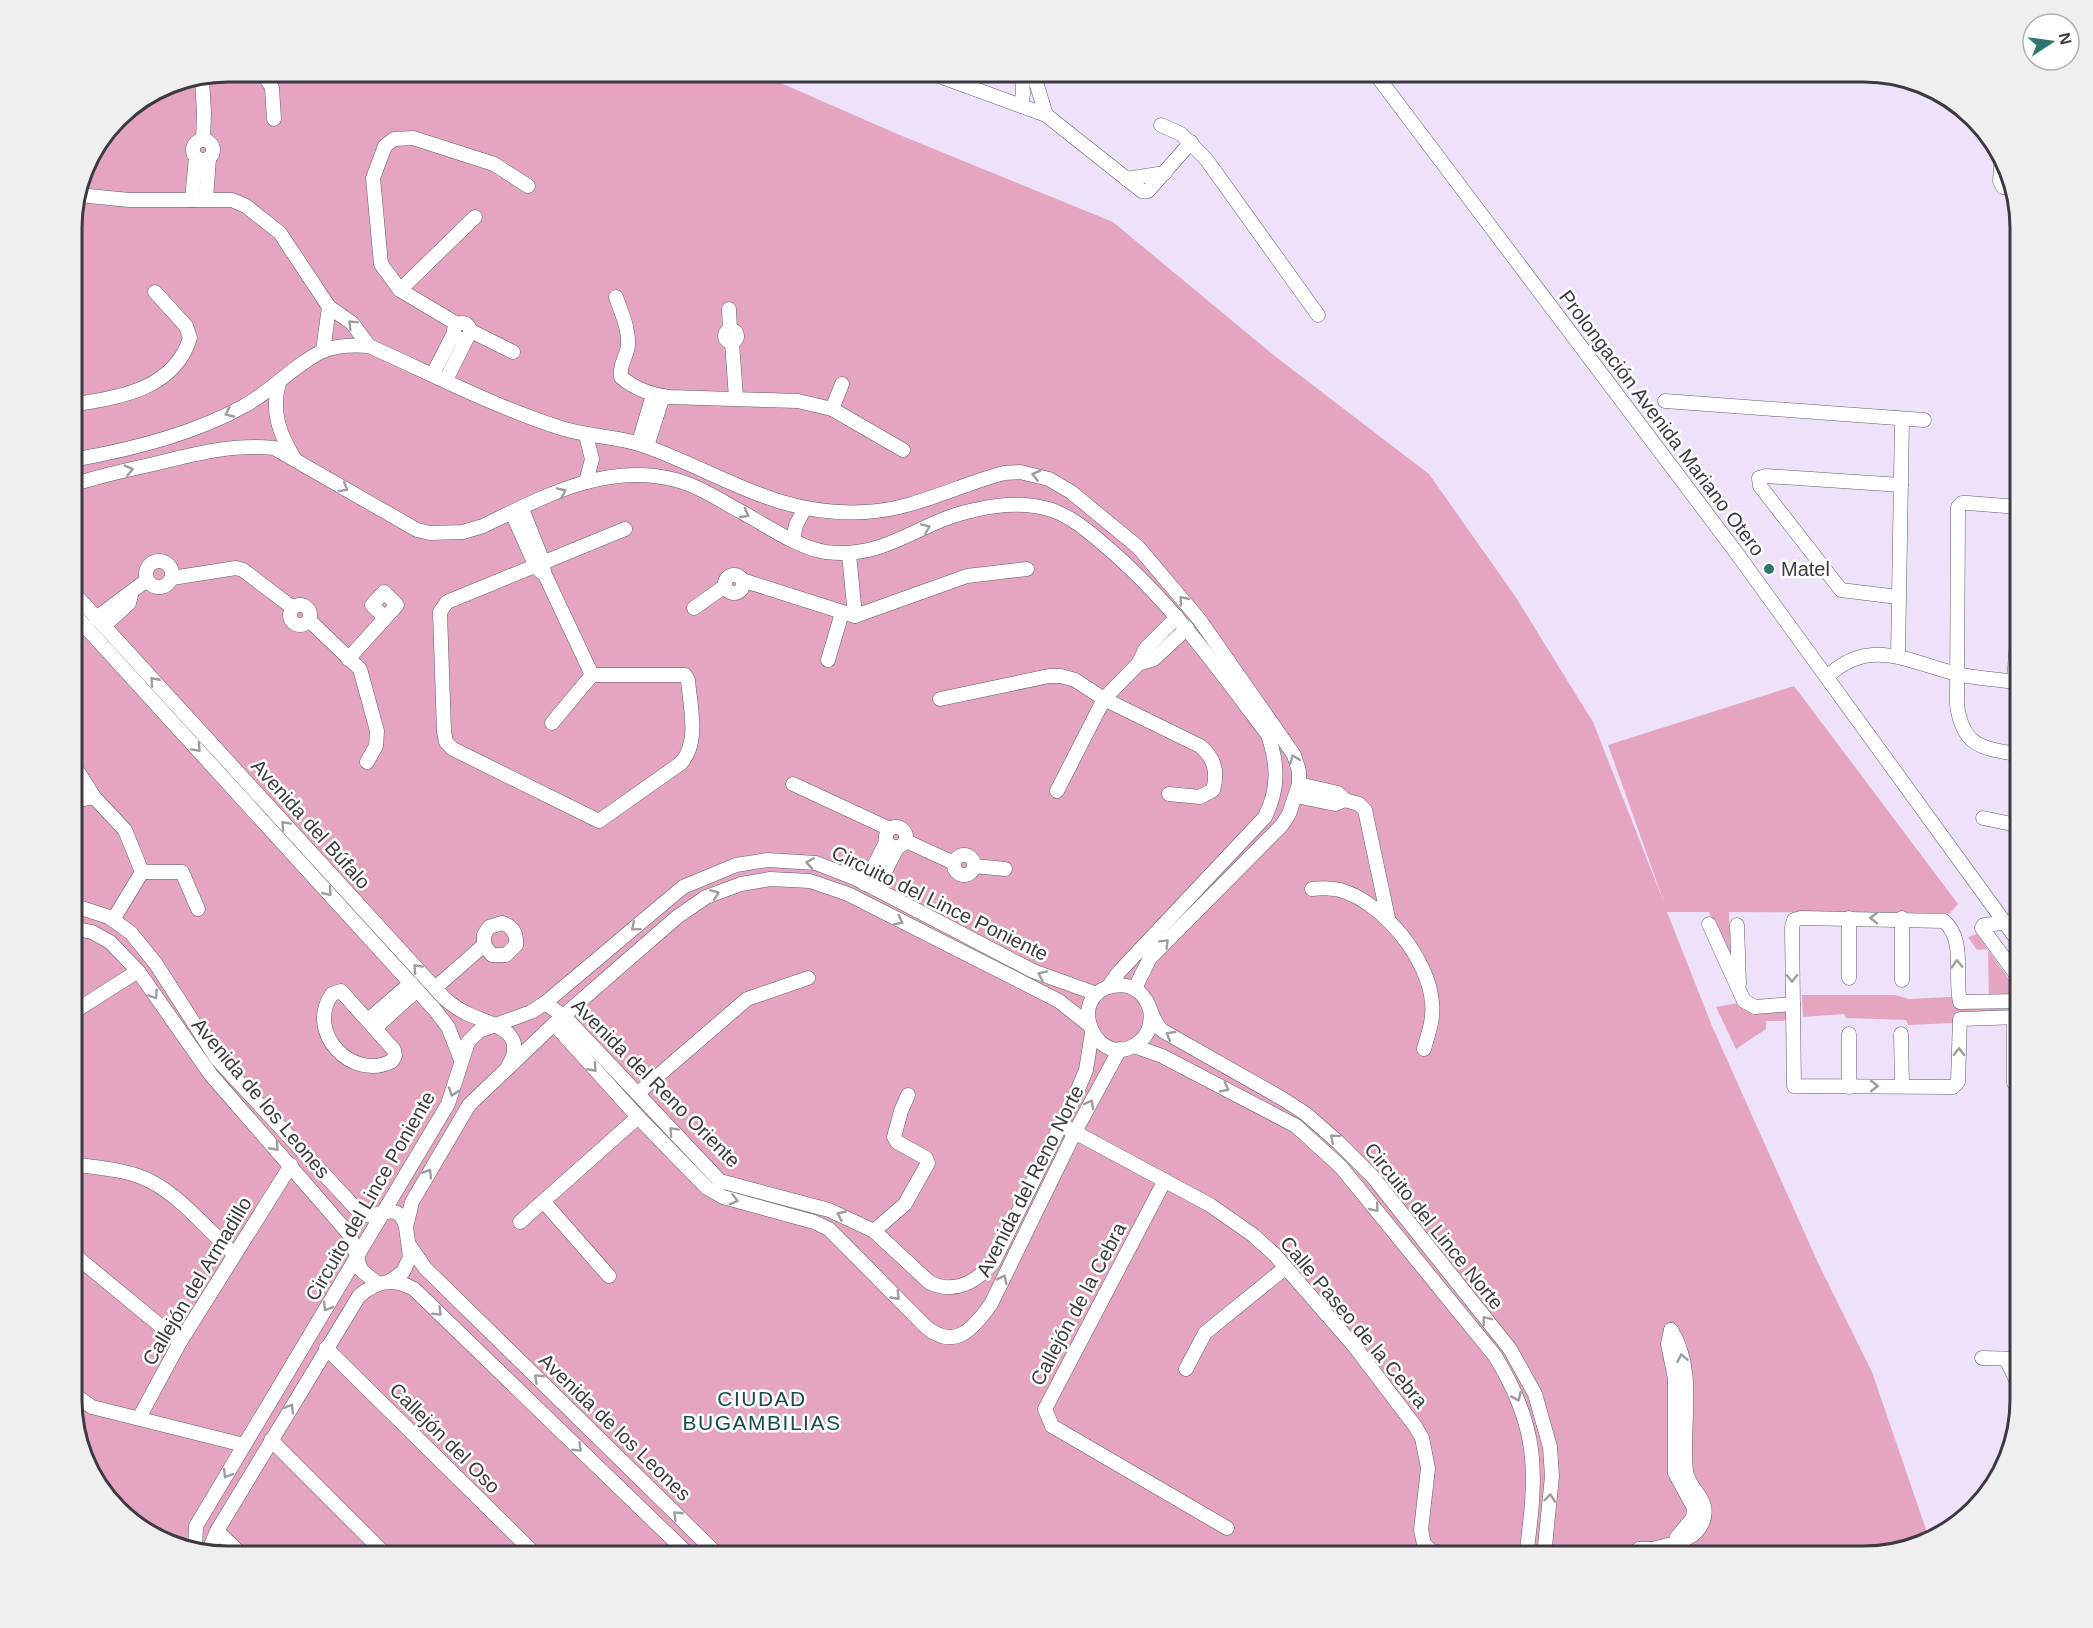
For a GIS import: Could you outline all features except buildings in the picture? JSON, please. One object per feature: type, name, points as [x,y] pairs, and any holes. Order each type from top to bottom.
[{"type":"street","points":[[269,82],[273,88],[274,119]]},
{"type":"street","points":[[955,82],[1046,115],[1126,179],[1165,173],[1191,142]]},
{"type":"street","points":[[1021,106],[1022,82]]},
{"type":"street","points":[[1036,82],[1046,115]]},
{"type":"street","name":"Prolongación Avenida Mariano Otero","points":[[1382,82],[1735,551],[2010,930]]},
{"type":"street","points":[[199,199],[203,158],[213,148],[210,143],[202,140],[203,85]]},
{"type":"street","points":[[1161,125],[1191,142],[1218,174],[1318,315]]},
{"type":"street","points":[[513,351],[462,331],[400,290],[381,264],[373,178],[385,146],[394,139],[413,138],[494,164],[528,186]]},
{"type":"street","points":[[86,196],[129,200],[232,201],[246,206],[280,233],[329,307],[352,323],[369,346]]},
{"type":"street","points":[[400,290],[475,217]]},
{"type":"street","points":[[83,403],[143,390],[177,365],[190,338],[186,326],[154,292]]},
{"type":"street","points":[[616,297],[627,330],[628,346],[620,366],[621,377],[631,385],[658,396],[798,401],[832,409],[903,450]]},
{"type":"street","points":[[323,351],[329,307]]},
{"type":"street","points":[[729,309],[736,398]]},
{"type":"street","points":[[433,374],[462,331]]},
{"type":"street","points":[[446,380],[462,331]]},
{"type":"street","points":[[83,458],[195,428],[244,406],[323,351],[369,346],[520,414],[586,435],[643,445],[771,500],[804,510],[865,512],[901,507],[1004,473],[1020,472],[1049,479],[1071,492],[1118,530],[1158,569],[1199,620],[1294,755],[1297,790],[1282,825],[1150,958],[1136,986],[1150,1009],[1150,1026],[1141,1041],[1127,1048],[1099,1042],[1090,1029],[1090,1005],[1265,817],[1272,803],[1276,771],[1275,756],[1268,735],[1182,623],[1122,559],[1083,527],[1055,511],[1029,505],[974,510],[883,547],[854,554],[823,551],[793,540],[698,488],[644,474],[615,475],[586,482],[464,532],[430,533],[417,530],[274,448],[249,445],[215,449],[83,481]]},
{"type":"street","points":[[279,383],[275,405],[276,417],[279,430],[294,458]]},
{"type":"street","points":[[832,409],[842,384]]},
{"type":"street","points":[[643,445],[658,396]]},
{"type":"street","points":[[1665,401],[1924,420]]},
{"type":"street","points":[[1898,656],[1902,419]]},
{"type":"street","points":[[586,435],[592,459],[586,482]]},
{"type":"street","points":[[83,460],[96,466],[95,477]]},
{"type":"street","points":[[1899,597],[1841,590],[1760,486],[1759,478],[1766,476],[1900,485]]},
{"type":"street","points":[[2010,506],[1962,503],[1959,507],[1957,705],[1963,730],[1981,747],[2010,753]]},
{"type":"street","points":[[793,540],[796,525],[804,510]]},
{"type":"street","points":[[517,511],[541,569],[592,675]]},
{"type":"street","points":[[592,675],[685,675],[688,680],[692,738],[690,751],[681,763],[599,822],[453,749],[446,742],[442,607],[447,602],[541,569],[625,529]]},
{"type":"street","points":[[828,660],[854,614],[854,554]]},
{"type":"street","points":[[100,622],[129,603],[131,595],[147,580],[147,567],[156,561],[167,564],[172,578]]},
{"type":"street","points":[[147,580],[158,587],[164,586],[172,578],[236,568],[243,570],[293,608],[290,617],[296,625],[306,624],[309,620],[360,669],[377,731],[376,746],[367,762]]},
{"type":"street","points":[[694,608],[724,586],[730,575],[739,575],[742,580],[854,614],[967,576],[1027,568]]},
{"type":"street","name":"Avenida del Búfalo","points":[[83,603],[448,1027],[460,1060]]},
{"type":"street","points":[[348,659],[385,618]]},
{"type":"street","name":"Avenida del Búfalo","points":[[83,623],[444,998],[462,1011],[498,1024]]},
{"type":"street","points":[[1057,791],[1104,699],[1138,664],[1146,648],[1182,623]]},
{"type":"street","points":[[1827,677],[1837,667],[1855,657],[1872,654],[1898,656],[1958,674],[2010,682]]},
{"type":"street","points":[[552,723],[592,675]]},
{"type":"street","points":[[940,699],[1061,676],[1076,680],[1104,699],[1200,746],[1210,755],[1216,770],[1213,790],[1200,797],[1169,794]]},
{"type":"street","points":[[83,780],[94,797],[125,830],[142,872]]},
{"type":"street","points":[[793,783],[895,840],[954,863],[956,871],[964,875],[972,872],[974,867],[1005,869]]},
{"type":"street","points":[[1297,790],[1335,804],[1345,800],[1359,804],[1366,812],[1380,883],[1392,923],[1420,962],[1430,984],[1432,1015],[1424,1049]]},
{"type":"street","points":[[83,799],[94,797]]},
{"type":"street","points":[[1983,818],[2010,824]]},
{"type":"street","points":[[870,886],[895,840]]},
{"type":"street","name":"Circuito del Lince Poniente","points":[[195,1542],[196,1526],[448,1104],[460,1060],[468,1042],[479,1031],[531,1012],[544,1004],[683,887],[736,865],[767,860],[816,863],[870,886],[1033,971],[1102,991]]},
{"type":"street","points":[[142,872],[182,872],[198,909]]},
{"type":"street","points":[[113,920],[142,872]]},
{"type":"street","name":"Circuito del Lince Poniente","points":[[406,1227],[412,1202],[419,1187],[469,1106],[505,1070],[677,916],[706,897],[741,885],[770,879],[810,881],[848,894],[1059,1001],[1090,1029]]},
{"type":"street","points":[[1362,902],[1380,883]]},
{"type":"street","points":[[1312,889],[1342,891],[1392,923]]},
{"type":"street","name":"Avenida de los Leones","points":[[83,908],[113,920],[131,933],[156,964],[217,1059],[360,1213],[369,1216],[384,1212],[399,1214],[406,1227]]},
{"type":"street","points":[[2010,1001],[1960,1002],[1956,938],[1952,928],[1944,921],[1902,918],[1801,918],[1794,920],[1792,927],[1794,1086],[1957,1086],[1960,1019],[2010,1017]]},
{"type":"street","points":[[1849,918],[1849,978]]},
{"type":"street","points":[[1902,918],[1902,980]]},
{"type":"street","points":[[2010,922],[1984,925],[1982,928],[2010,966]]},
{"type":"street","points":[[1709,924],[1744,1001],[1755,1007],[1793,1004]]},
{"type":"street","points":[[1737,925],[1739,993]]},
{"type":"street","name":"Avenida de los Leones","points":[[83,931],[102,937],[118,949],[138,970],[197,1058],[350,1234],[363,1274],[383,1282],[414,1289],[680,1546]]},
{"type":"street","points":[[118,949],[119,939],[131,933]]},
{"type":"street","points":[[435,988],[484,945]]},
{"type":"street","points":[[83,1006],[138,970]]},
{"type":"street","points":[[638,1093],[747,999],[808,978]]},
{"type":"street","points":[[1102,991],[1124,985],[1139,992]]},
{"type":"street","points":[[372,1024],[414,987]]},
{"type":"street","points":[[341,991],[372,1024],[394,1050],[394,1058],[378,1066],[364,1066],[349,1061],[335,1048],[327,1033],[324,1018],[326,1005],[332,994],[341,991]]},
{"type":"street","name":"Avenida del Reno Oriente","points":[[544,1004],[638,1117],[701,1184],[714,1193],[829,1229],[936,1336],[951,1337],[972,1329]]},
{"type":"street","name":"Circuito del Lince Norte","points":[[1150,1009],[1155,1022],[1163,1031],[1283,1099],[1306,1114],[1339,1143],[1373,1177],[1510,1349],[1534,1394],[1550,1447],[1552,1476],[1545,1546]]},
{"type":"street","points":[[448,1027],[462,1011]]},
{"type":"street","name":"Avenida del Reno Oriente","points":[[559,1021],[638,1093],[720,1181],[829,1210],[874,1231],[929,1282],[938,1287],[952,1288],[973,1281],[993,1263]]},
{"type":"street","points":[[498,1024],[506,1031],[513,1045],[511,1061],[505,1070]]},
{"type":"street","name":"Avenida del Reno Norte","points":[[993,1263],[1086,1070],[1090,1029]]},
{"type":"street","points":[[1849,1034],[1849,1087]]},
{"type":"street","points":[[1902,1034],[1902,1086]]},
{"type":"street","name":"Avenida del Reno Norte","points":[[972,1329],[991,1304],[1075,1132],[1127,1048]]},
{"type":"street","name":"Circuito del Lince Norte","points":[[1127,1048],[1162,1056],[1296,1126],[1314,1141],[1341,1167],[1495,1356],[1524,1411],[1530,1437],[1534,1491],[1527,1546]]},
{"type":"street","points":[[874,1231],[905,1204],[928,1164],[926,1158],[897,1142],[894,1137],[908,1095]]},
{"type":"street","points":[[520,1222],[638,1117]]},
{"type":"street","name":"Calle Paseo de la Cebra","points":[[1060,1125],[1210,1205],[1253,1235],[1355,1347],[1415,1426],[1428,1460],[1420,1522],[1422,1539],[1427,1546]]},
{"type":"street","name":"Callejón del Armadillo","points":[[139,1418],[180,1342],[291,1165]]},
{"type":"street","points":[[83,1166],[127,1173],[149,1180],[167,1192],[234,1254]]},
{"type":"street","name":"Callejón de la Cebra","points":[[1165,1180],[1045,1409],[1052,1426],[1227,1528]]},
{"type":"street","points":[[544,1202],[609,1276]]},
{"type":"street","points":[[406,1227],[410,1246]]},
{"type":"street","name":"Circuito del Lince Poniente","points":[[211,1544],[271,1440],[359,1296],[406,1268],[410,1246]]},
{"type":"street","name":"Avenida de los Leones","points":[[410,1246],[425,1268],[709,1546]]},
{"type":"street","points":[[1001,1247],[1015,1254]]},
{"type":"street","points":[[83,1263],[180,1342]]},
{"type":"street","points":[[1186,1369],[1205,1333],[1285,1268]]},
{"type":"street","points":[[1668,1546],[1684,1541],[1697,1530],[1703,1521],[1705,1506],[1686,1473],[1686,1377],[1679,1342],[1671,1330],[1668,1344],[1675,1378],[1676,1473],[1694,1508],[1693,1518],[1687,1528],[1678,1534],[1676,1542]]},
{"type":"street","name":"Callejón del Oso","points":[[326,1348],[527,1546]]},
{"type":"street","points":[[1982,1358],[2010,1359]]},
{"type":"street","points":[[2006,1359],[2010,1367]]},
{"type":"street","points":[[83,1401],[92,1407],[244,1444]]},
{"type":"street","points":[[271,1440],[377,1546]]},
{"type":"street","points":[[217,1531],[233,1546]]},
{"type":"shaded area","points":[[229,82],[779,82],[895,133],[1113,222],[1276,357],[1429,474],[1515,596],[1593,722],[1665,905],[1608,745],[1794,686],[1958,904],[1950,913],[1729,912],[1731,960],[1709,912],[1667,912],[1712,1026],[1819,1265],[1872,1372],[1927,1531],[1893,1543],[1864,1546],[229,1546],[200,1543],[182,1538],[156,1526],[140,1515],[125,1503],[102,1472],[87,1437],[83,1409],[83,219],[90,182],[107,148],[125,125],[164,98],[200,85]]},
{"type":"shaded area","points":[[1977,934],[1988,949],[1977,950],[1968,937]]},
{"type":"shaded area","points":[[1988,950],[2010,981],[2010,996],[1989,1000]]},
{"type":"shaded area","points":[[1802,995],[1895,995],[1909,999],[1954,997],[1953,1005],[1958,1009],[2009,1009],[2010,1012],[1954,1023],[1908,1025],[1906,1020],[1846,1018],[1844,1014],[1803,1017]]},
{"type":"shaded area","points":[[1738,1003],[1793,1009],[1793,1016],[1783,1021],[1766,1021],[1766,1029],[1736,1049],[1716,1007]]},
{"type":"place","name":"Matel","points":[[1769,569]]},
{"type":"district","name":"CIUDAD BUGAMBILIAS","points":[[762,1411]]}]
